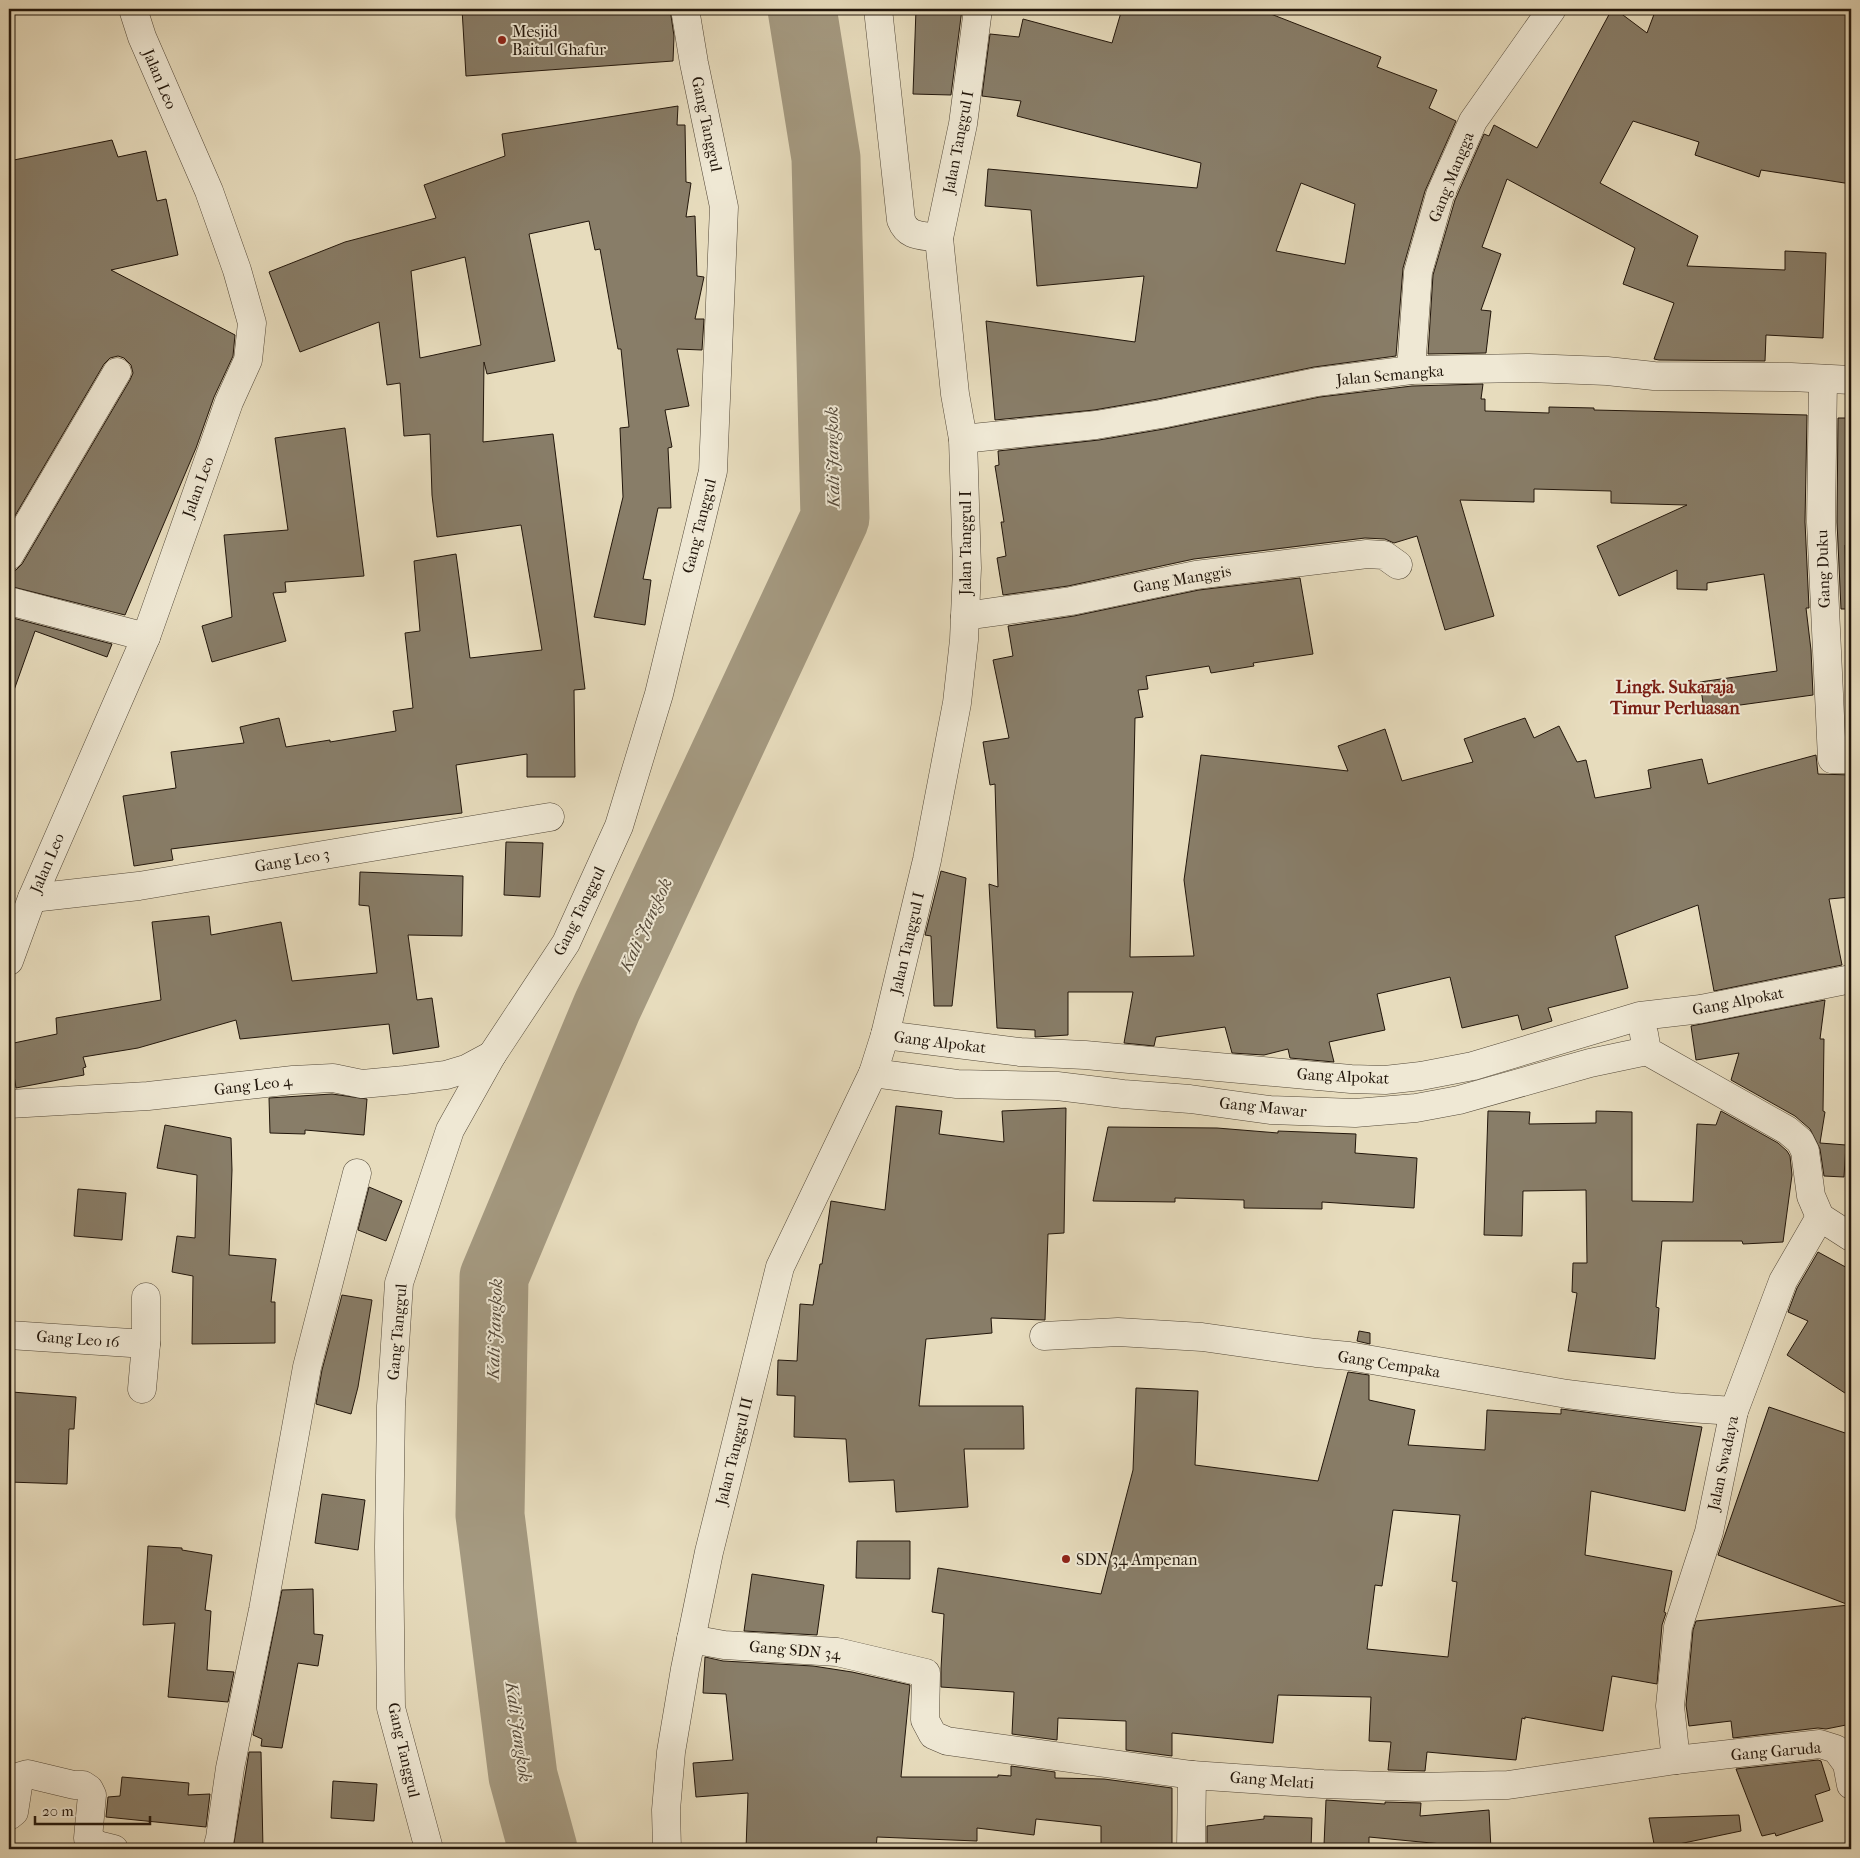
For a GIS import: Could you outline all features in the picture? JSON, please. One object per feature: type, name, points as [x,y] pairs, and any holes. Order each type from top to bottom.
[{"type":"street","name":"Jalan Leo","points":[[9,961],[32,898],[146,637],[222,420],[248,360],[252,322],[237,270],[209,191],[142,37],[133,9]]},
{"type":"street","name":"Gang Tanggul","points":[[429,1849],[391,1708],[389,1547],[391,1406],[399,1283],[450,1130],[492,1055],[566,943],[619,826],[659,694],[713,471],[724,207],[694,63],[685,9]]},
{"type":"street","points":[[878,9],[901,220],[904,229],[910,234],[939,238]]},
{"type":"street","name":"Jalan Tanggul I","points":[[879,1054],[927,860],[953,723],[964,640],[966,548],[963,439],[955,394],[939,238],[964,117],[978,9]]},
{"type":"street","name":"Gang Mangga","points":[[1411,370],[1418,272],[1440,196],[1473,121],[1552,9]]},
{"type":"street","name":"Jalan Semangka","points":[[963,439],[1096,425],[1161,414],[1316,382],[1411,370],[1529,368],[1607,371],[1654,376],[1791,377],[1851,380]]},
{"type":"street","points":[[9,556],[116,372]]},
{"type":"street","name":"Gang Duku","points":[[1823,379],[1821,522],[1841,759]]},
{"type":"street","name":"Gang Manggis","points":[[965,616],[1071,601],[1196,575],[1367,554],[1384,555],[1398,565]]},
{"type":"street","points":[[9,601],[146,637]]},
{"type":"street","name":"Gang Leo 3","points":[[32,898],[139,886],[550,816]]},
{"type":"street","name":"Gang Alpokat","points":[[879,1054],[1020,1052],[1086,1055],[1199,1083],[1353,1096],[1385,1080],[1421,1076],[1644,1033],[1701,1009],[1851,979]]},
{"type":"street","points":[[1644,1033],[1787,1130],[1800,1141],[1805,1151],[1811,1196],[1820,1216],[1851,1237]]},
{"type":"street","name":"Gang Mawar","points":[[879,1054],[957,1084],[1057,1086],[1123,1094],[1199,1083],[1270,1110],[1353,1096],[1416,1108],[1459,1100],[1590,1063],[1644,1033]]},
{"type":"street","name":"Jalan Tanggul II","points":[[667,1849],[666,1810],[671,1752],[691,1639],[709,1552],[780,1267],[879,1054]]},
{"type":"street","name":"Gang Leo 4","points":[[9,1104],[148,1096],[293,1080],[333,1078],[362,1084],[404,1080],[446,1075],[466,1069],[492,1055]]},
{"type":"street","points":[[217,1849],[230,1768],[263,1610],[307,1367],[357,1173]]},
{"type":"street","name":"Jalan Swadaya","points":[[1676,1760],[1670,1706],[1678,1627],[1709,1532],[1734,1411],[1784,1281],[1820,1216]]},
{"type":"street","points":[[142,1389],[146,1344],[146,1297]]},
{"type":"street","name":"Gang Cempaka","points":[[1044,1336],[1118,1332],[1202,1337],[1349,1356],[1567,1394],[1673,1407],[1734,1411]]},
{"type":"street","name":"Gang Leo 16","points":[[9,1335],[146,1344]]},
{"type":"street","name":"Gang SDN 34","points":[[691,1639],[724,1645],[837,1652],[926,1673]]},
{"type":"street","name":"Gang Melati","points":[[926,1673],[925,1720],[933,1735],[947,1741],[1192,1775],[1323,1784],[1416,1787],[1508,1785],[1676,1760]]},
{"type":"street","name":"Gang Garuda","points":[[1676,1760],[1820,1744],[1836,1749],[1846,1764],[1851,1785]]},
{"type":"street","points":[[9,1816],[14,1812],[21,1776],[28,1774],[74,1785],[83,1785],[90,1789],[92,1795],[88,1838],[98,1846],[114,1849]]},
{"type":"street","points":[[1191,1849],[1192,1775]]},
{"type":"building","points":[[462,9],[670,9],[674,36],[673,61],[466,76]]},
{"type":"building","points":[[916,9],[962,9],[951,95],[913,94]]},
{"type":"building","points":[[1122,9],[1258,9],[1381,57],[1377,67],[1437,90],[1429,108],[1456,121],[1425,191],[1403,268],[1396,356],[1314,367],[1094,410],[995,420],[986,321],[1135,342],[1144,276],[1037,286],[1031,210],[985,206],[988,169],[1197,188],[1201,163],[1017,116],[1021,101],[982,96],[990,34],[1019,37],[1023,19],[1112,43]],"holes":[[[1301,183],[1355,204],[1345,264],[1276,251]]]},
{"type":"building","points":[[1612,9],[1615,9],[1647,33],[1656,9],[1851,9],[1851,184],[1761,170],[1759,177],[1695,155],[1699,142],[1633,121],[1600,183],[1698,236],[1687,266],[1785,270],[1785,251],[1826,253],[1823,338],[1766,335],[1765,361],[1654,359],[1674,303],[1623,284],[1635,248],[1507,179],[1482,247],[1501,254],[1481,310],[1491,311],[1486,353],[1428,354],[1433,275],[1455,200],[1484,134],[1489,136],[1494,125],[1537,148]]},
{"type":"building","points":[[678,106],[677,125],[685,125],[686,182],[691,183],[686,217],[695,216],[697,276],[704,277],[695,319],[704,319],[702,350],[677,349],[689,406],[665,410],[672,447],[668,448],[671,508],[658,508],[643,579],[651,580],[645,625],[594,617],[623,497],[620,428],[629,427],[621,349],[618,349],[600,249],[595,250],[589,221],[529,234],[555,361],[487,374],[484,362],[483,442],[553,434],[585,689],[574,690],[575,777],[527,777],[527,754],[456,765],[462,813],[171,849],[173,860],[134,866],[123,796],[176,788],[171,752],[244,743],[240,727],[279,718],[286,747],[396,731],[393,711],[413,708],[405,633],[420,631],[414,561],[456,554],[470,658],[542,650],[521,525],[437,537],[432,495],[430,434],[404,436],[400,383],[387,385],[379,322],[300,352],[269,272],[345,242],[436,218],[424,185],[505,156],[502,134]],"holes":[[[465,257],[481,345],[420,358],[411,271]]]},
{"type":"building","points":[[112,140],[118,157],[146,151],[157,201],[166,199],[178,255],[111,270],[235,335],[233,356],[214,397],[196,448],[125,615],[9,586],[9,572],[16,570],[22,564],[133,373],[131,365],[124,358],[118,356],[110,358],[104,364],[9,526],[9,161]]},
{"type":"building","points":[[1483,384],[1481,399],[1485,399],[1485,411],[1549,413],[1549,407],[1594,408],[1594,410],[1807,415],[1805,522],[1809,608],[1806,608],[1811,650],[1813,695],[1704,710],[1700,682],[1777,671],[1764,574],[1707,583],[1707,590],[1677,589],[1677,570],[1619,596],[1597,546],[1687,505],[1611,503],[1611,491],[1534,489],[1534,502],[1460,500],[1494,616],[1445,630],[1417,536],[1394,543],[1385,539],[1365,538],[1194,559],[1068,586],[1003,595],[997,558],[1006,556],[1001,522],[1004,522],[995,466],[999,465],[998,451],[1099,440],[1164,429],[1320,397],[1412,386]]},
{"type":"building","points":[[1838,418],[1851,418],[1851,544],[1845,545],[1846,609],[1841,609],[1837,522]]},
{"type":"building","points":[[345,428],[364,576],[285,582],[286,592],[273,593],[286,641],[212,662],[202,626],[232,617],[224,535],[288,530],[275,438]]},
{"type":"building","points":[[1300,578],[1313,654],[1253,663],[1254,666],[1211,673],[1209,666],[1146,676],[1148,689],[1138,690],[1143,717],[1135,718],[1130,957],[1194,956],[1184,880],[1201,755],[1348,771],[1338,746],[1385,729],[1402,781],[1473,762],[1464,739],[1525,718],[1534,738],[1559,726],[1577,762],[1586,760],[1595,798],[1651,788],[1648,770],[1702,759],[1708,784],[1816,755],[1818,774],[1851,775],[1851,897],[1829,899],[1842,965],[1714,991],[1698,905],[1615,936],[1628,988],[1548,1008],[1552,1021],[1522,1030],[1518,1015],[1462,1028],[1450,977],[1377,994],[1385,1030],[1329,1042],[1334,1062],[1290,1058],[1288,1049],[1264,1055],[1232,1053],[1225,1027],[1156,1037],[1154,1046],[1124,1043],[1133,992],[1068,992],[1068,1035],[1035,1037],[1035,1030],[997,1028],[989,884],[998,887],[995,784],[990,785],[983,742],[1009,738],[993,660],[1013,656],[1008,626],[1074,616],[1199,590]]},
{"type":"building","points":[[9,617],[112,644],[107,657],[35,631],[13,693],[9,693]]},
{"type":"building","points":[[506,842],[543,843],[540,897],[504,895]]},
{"type":"building","points":[[941,871],[966,878],[952,1006],[934,1006],[931,936],[925,935]]},
{"type":"building","points":[[360,872],[463,876],[462,936],[408,935],[417,1000],[432,998],[439,1047],[393,1054],[389,1024],[240,1039],[236,1020],[138,1048],[83,1057],[86,1067],[83,1068],[84,1075],[16,1088],[9,1044],[57,1034],[56,1018],[161,1000],[152,922],[209,916],[211,935],[281,922],[292,981],[377,973],[369,906],[359,905]]},
{"type":"building","points":[[1825,1000],[1820,1039],[1824,1039],[1823,1111],[1825,1112],[1820,1143],[1846,1145],[1844,1177],[1824,1176],[1820,1149],[1810,1129],[1795,1116],[1731,1080],[1739,1053],[1696,1060],[1691,1026]]},
{"type":"building","points":[[332,1094],[367,1099],[364,1135],[305,1130],[305,1134],[270,1133],[269,1098]]},
{"type":"building","points":[[896,1106],[942,1111],[939,1134],[1004,1142],[1002,1111],[1066,1108],[1064,1233],[1048,1234],[1045,1320],[991,1318],[992,1333],[926,1339],[919,1406],[1023,1406],[1024,1449],[964,1449],[968,1507],[896,1512],[894,1480],[849,1482],[846,1439],[794,1437],[795,1396],[777,1395],[778,1360],[797,1361],[800,1304],[813,1305],[820,1264],[822,1264],[831,1201],[885,1210]]},
{"type":"building","points":[[1488,1111],[1530,1112],[1529,1124],[1596,1123],[1596,1111],[1632,1112],[1632,1201],[1693,1202],[1697,1124],[1716,1125],[1721,1111],[1778,1143],[1790,1156],[1792,1175],[1783,1242],[1743,1244],[1742,1241],[1662,1241],[1656,1307],[1659,1308],[1655,1359],[1568,1351],[1577,1293],[1572,1292],[1573,1263],[1587,1263],[1586,1190],[1523,1191],[1522,1236],[1484,1235]]},
{"type":"building","points":[[165,1125],[231,1138],[232,1170],[229,1255],[276,1259],[271,1302],[275,1302],[275,1343],[192,1344],[193,1276],[172,1272],[177,1236],[195,1238],[197,1175],[157,1168]]},
{"type":"building","points":[[1108,1127],[1217,1128],[1278,1133],[1278,1131],[1356,1134],[1355,1153],[1417,1158],[1414,1208],[1322,1202],[1322,1209],[1244,1208],[1244,1200],[1175,1198],[1175,1202],[1093,1201]]},
{"type":"building","points":[[369,1187],[402,1201],[386,1241],[358,1230]]},
{"type":"building","points":[[78,1189],[126,1193],[122,1240],[74,1236]]},
{"type":"building","points":[[1818,1252],[1851,1270],[1851,1397],[1787,1355],[1808,1321],[1788,1312],[1797,1288]]},
{"type":"building","points":[[342,1295],[372,1300],[358,1387],[351,1414],[316,1404],[322,1370]]},
{"type":"building","points":[[1359,1331],[1370,1333],[1370,1344],[1357,1341]]},
{"type":"building","points":[[1348,1372],[1369,1375],[1369,1400],[1415,1410],[1408,1445],[1485,1450],[1487,1410],[1561,1414],[1561,1409],[1702,1427],[1685,1511],[1591,1491],[1585,1555],[1672,1571],[1664,1612],[1666,1613],[1662,1625],[1657,1684],[1612,1676],[1603,1731],[1525,1717],[1525,1719],[1522,1718],[1516,1760],[1427,1752],[1425,1771],[1388,1770],[1391,1742],[1369,1741],[1371,1697],[1278,1695],[1273,1743],[1172,1733],[1172,1756],[1126,1750],[1126,1721],[1058,1718],[1057,1740],[1012,1734],[1014,1692],[941,1687],[944,1614],[932,1612],[938,1568],[1101,1594],[1133,1470],[1136,1388],[1198,1391],[1195,1465],[1318,1481]],"holes":[[[1393,1510],[1460,1515],[1452,1581],[1457,1582],[1448,1657],[1367,1649],[1375,1585],[1382,1586]]]},
{"type":"building","points":[[12,1392],[76,1397],[74,1429],[69,1429],[67,1484],[9,1482]]},
{"type":"building","points":[[1769,1407],[1851,1435],[1851,1724],[1826,1729],[1818,1728],[1733,1738],[1731,1721],[1689,1726],[1686,1705],[1693,1630],[1696,1621],[1849,1605],[1718,1555]]},
{"type":"building","points":[[322,1494],[365,1500],[358,1550],[315,1543]]},
{"type":"building","points":[[857,1541],[910,1541],[910,1579],[856,1578]]},
{"type":"building","points":[[148,1546],[182,1548],[182,1550],[212,1555],[205,1610],[211,1611],[207,1670],[234,1672],[228,1702],[168,1697],[175,1623],[143,1625]]},
{"type":"building","points":[[752,1574],[824,1585],[817,1635],[744,1631]]},
{"type":"building","points":[[313,1589],[314,1634],[323,1635],[318,1666],[298,1663],[282,1748],[261,1746],[262,1739],[253,1735],[282,1590]]},
{"type":"building","points":[[705,1657],[723,1661],[813,1666],[852,1672],[910,1685],[901,1777],[1011,1776],[1011,1766],[1055,1772],[1055,1778],[1104,1779],[1172,1788],[1172,1849],[1101,1849],[1101,1826],[1036,1819],[1034,1835],[977,1828],[977,1841],[877,1837],[876,1849],[746,1849],[748,1793],[696,1797],[693,1763],[733,1760],[726,1694],[703,1693]]},
{"type":"building","points":[[249,1752],[261,1752],[263,1849],[233,1849]]},
{"type":"building","points":[[1821,1761],[1830,1790],[1815,1795],[1823,1821],[1776,1836],[1775,1833],[1762,1836],[1736,1769]]},
{"type":"building","points":[[122,1777],[189,1783],[188,1795],[210,1794],[206,1827],[106,1817],[108,1797],[120,1796]]},
{"type":"building","points":[[333,1781],[377,1784],[374,1821],[331,1818]]},
{"type":"building","points":[[1326,1800],[1385,1804],[1385,1802],[1421,1803],[1420,1816],[1489,1810],[1491,1849],[1442,1849],[1442,1844],[1369,1837],[1369,1848],[1324,1845]]},
{"type":"building","points":[[1739,1815],[1741,1831],[1655,1849],[1649,1818]]},
{"type":"building","points":[[1264,1816],[1312,1818],[1311,1849],[1207,1849],[1207,1826],[1264,1819]]},
{"type":"waterway","name":"Kali Jangkok","points":[[543,1849],[523,1776],[490,1515],[494,1277],[607,1007],[835,518],[826,158],[802,9]]},
{"type":"place","name":"Mesjid Baitul Ghafur","points":[[502,40]]},
{"type":"place","name":"SDN 34 Ampenan","points":[[1066,1559]]},
{"type":"district","name":"Lingk. Sukaraja Timur Perluasan","points":[[1675,698]]}]
